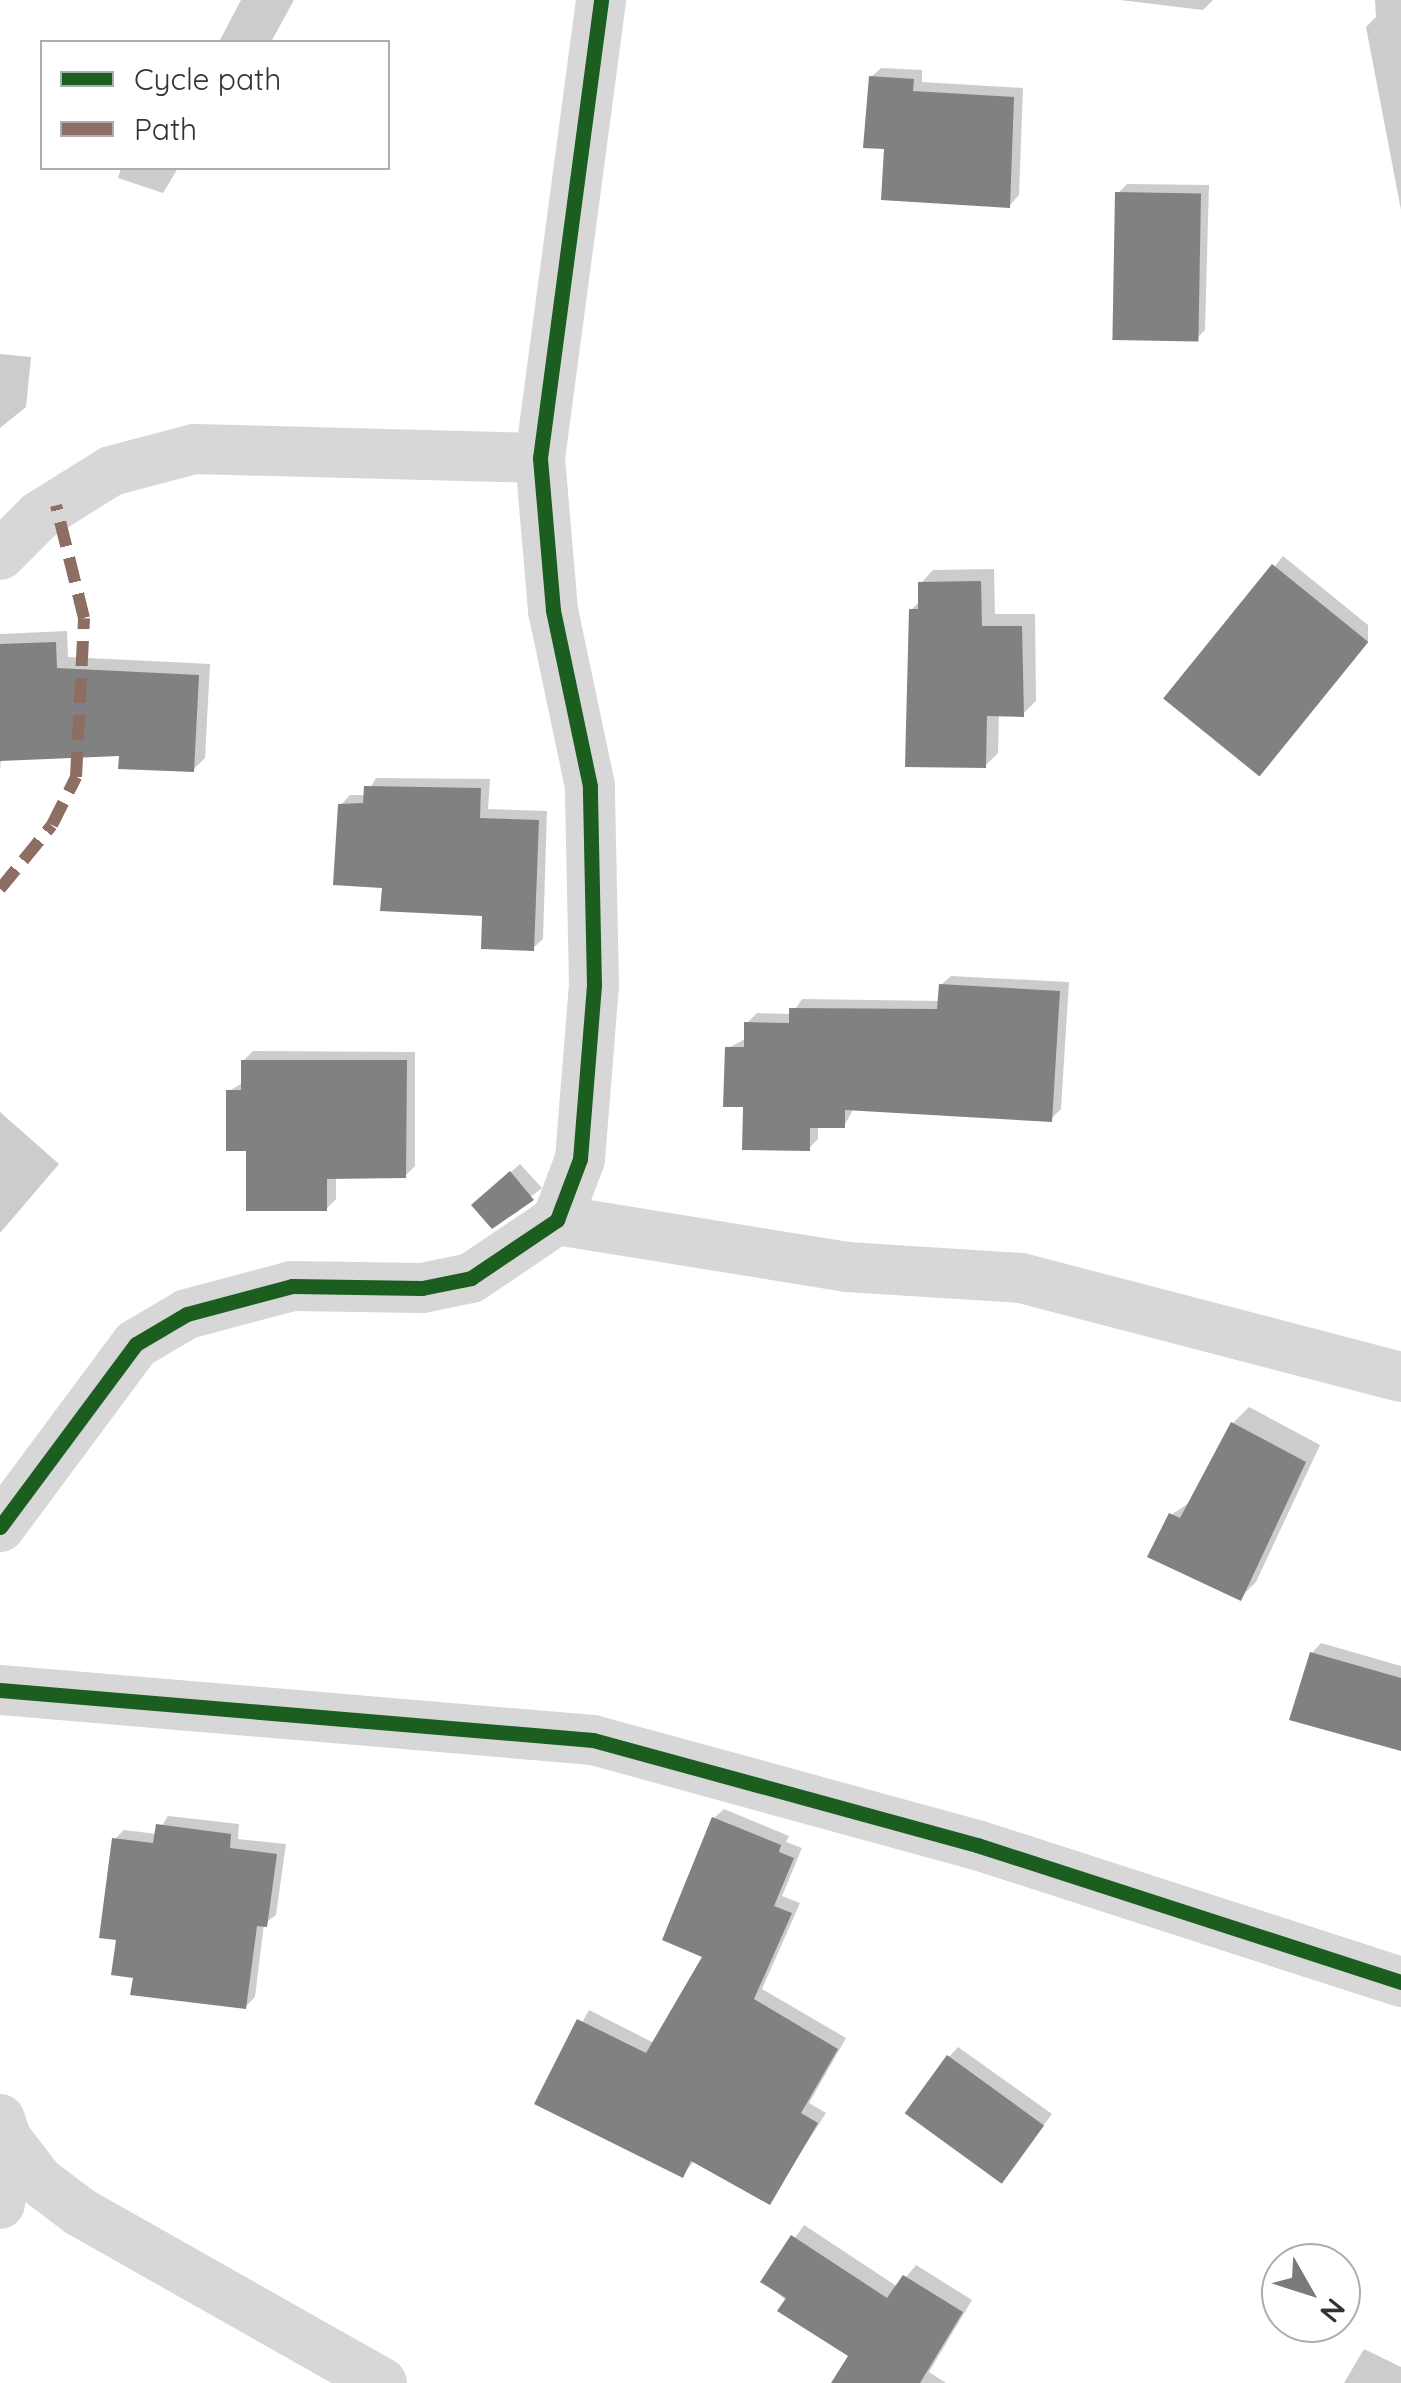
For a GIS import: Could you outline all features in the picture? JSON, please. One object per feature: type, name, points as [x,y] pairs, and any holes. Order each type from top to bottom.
[{"type":"street","points":[[0,1527],[136,1344],[188,1314],[292,1286],[422,1288],[470,1278],[557,1220],[580,1159],[593,1004],[590,806],[552,610],[540,458],[601,0]]},
{"type":"street","points":[[0,556],[39,516],[111,471],[194,449],[540,458]]},
{"type":"street","points":[[557,1220],[847,1267],[1020,1278],[1401,1377]]},
{"type":"street","points":[[0,1690],[593,1740],[977,1845],[1401,1982]]},
{"type":"street","points":[[0,2204],[3,2128]]},
{"type":"street","points":[[3,2128],[39,2182],[80,2212],[382,2383]]},
{"type":"building","points":[[869,76],[914,79],[913,91],[1014,97],[1010,208],[881,200],[884,149],[863,148]]},
{"type":"building","points":[[1115,192],[1201,194],[1198,341],[1112,340]]},
{"type":"building","points":[[1272,564],[1368,642],[1259,776],[1163,698]]},
{"type":"building","points":[[981,581],[982,626],[1022,626],[1024,717],[987,716],[986,768],[905,767],[909,609],[918,609],[918,582]]},
{"type":"building","points":[[56,642],[57,668],[199,675],[194,772],[118,769],[119,756],[0,761],[0,644]]},
{"type":"building","points":[[364,786],[481,788],[480,818],[539,820],[534,951],[481,949],[482,916],[380,911],[382,888],[333,885],[338,804],[363,803]]},
{"type":"building","points":[[939,984],[1060,991],[1052,1122],[845,1110],[845,1128],[810,1128],[810,1151],[742,1150],[743,1107],[723,1107],[725,1047],[744,1047],[744,1022],[789,1023],[789,1008],[937,1009]]},
{"type":"building","points":[[241,1060],[407,1060],[406,1178],[327,1179],[327,1211],[246,1211],[246,1151],[226,1151],[226,1090],[241,1090]]},
{"type":"building","points":[[510,1171],[534,1200],[492,1229],[471,1205]]},
{"type":"building","points":[[1231,1422],[1306,1462],[1241,1601],[1147,1557],[1169,1513],[1180,1518]]},
{"type":"building","points":[[1310,1652],[1401,1678],[1401,1751],[1289,1720]]},
{"type":"building","points":[[712,1817],[781,1845],[779,1852],[794,1858],[774,1906],[792,1913],[754,1999],[838,2049],[801,2113],[818,2123],[770,2205],[691,2161],[683,2178],[534,2104],[577,2019],[646,2053],[702,1957],[662,1940]]},
{"type":"building","points":[[156,1824],[231,1834],[230,1848],[277,1854],[267,1927],[257,1926],[246,2009],[130,1995],[133,1978],[111,1975],[116,1940],[99,1938],[112,1838],[153,1843]]},
{"type":"building","points":[[947,2055],[1044,2126],[1002,2184],[905,2113]]},
{"type":"building","points":[[791,2235],[887,2298],[903,2275],[963,2312],[920,2383],[831,2383],[848,2356],[777,2311],[786,2298],[760,2282]]},
{"type":"marked path","points":[[0,889],[52,825],[76,777],[84,618],[56,505]]},
{"type":"cycle path","points":[[0,1527],[136,1344],[187,1314],[292,1286],[422,1288],[471,1278],[557,1220],[580,1159],[594,985],[590,786],[553,610],[540,458],[601,0]]},
{"type":"cycle path","points":[[0,1690],[593,1740],[977,1845],[1401,1982]]}]
